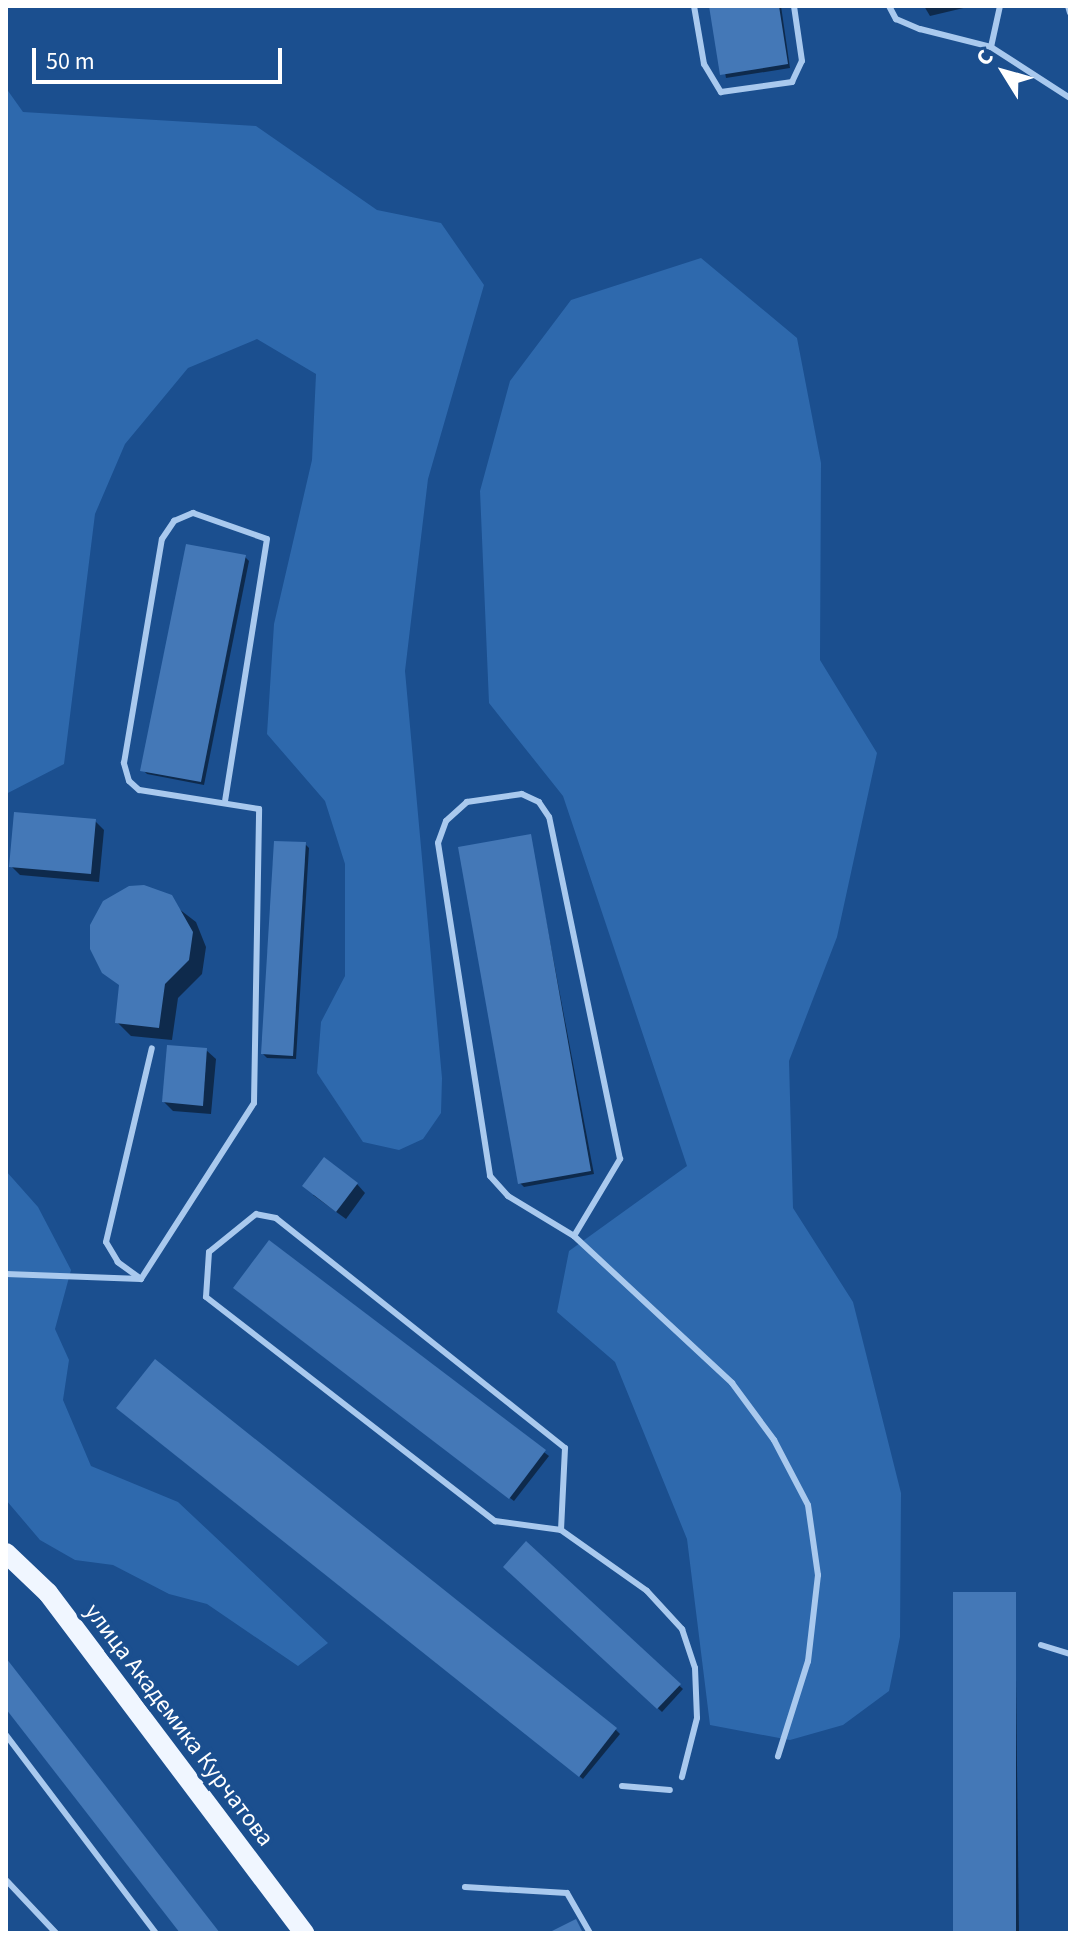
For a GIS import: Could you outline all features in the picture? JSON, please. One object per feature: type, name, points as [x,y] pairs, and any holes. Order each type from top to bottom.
[{"type":"main road","name":"улица Академика Курчатова","points":[[6,1553],[48,1593],[304,1933]]},
{"type":"lane","points":[[694,6],[704,64],[721,92],[792,82],[802,61],[794,6]]},
{"type":"lane","points":[[889,6],[896,19],[920,29],[991,47],[1070,98]]},
{"type":"lane","points":[[991,47],[1000,6]]},
{"type":"lane","points":[[1068,6],[1070,13]]},
{"type":"lane","points":[[141,1279],[254,1103],[259,809],[225,800],[139,790],[129,781],[124,763],[162,539],[174,521],[193,513],[267,539],[225,800]]},
{"type":"lane","points":[[574,1236],[620,1159],[549,817],[539,802],[522,794],[467,802],[446,821],[438,843],[490,1176],[508,1196],[574,1236],[732,1383],[774,1440],[808,1505],[818,1575],[808,1661],[778,1756]]},
{"type":"lane","points":[[141,1279],[118,1262],[106,1242],[152,1048]]},
{"type":"lane","points":[[561,1530],[565,1448],[276,1218],[256,1214],[209,1252],[206,1297],[495,1521],[561,1530],[647,1591],[682,1629],[695,1668],[697,1718],[682,1777]]},
{"type":"lane","points":[[6,1274],[141,1279]]},
{"type":"lane","points":[[1041,1645],[1070,1654]]},
{"type":"lane","points":[[6,1735],[156,1933]]},
{"type":"lane","points":[[622,1786],[670,1790]]},
{"type":"lane","points":[[6,1880],[56,1933]]},
{"type":"lane","points":[[465,1887],[567,1893],[590,1933]]},
{"type":"shaded area","points":[[6,88],[23,112],[256,126],[377,210],[441,223],[484,285],[428,479],[405,671],[442,1078],[441,1113],[423,1139],[399,1150],[363,1142],[317,1073],[321,1022],[345,976],[345,864],[325,801],[267,734],[274,624],[312,460],[316,374],[257,339],[188,368],[125,444],[95,514],[64,764],[6,794]]},
{"type":"shaded area","points":[[701,258],[797,338],[821,463],[820,660],[877,753],[837,937],[789,1061],[793,1208],[853,1302],[901,1493],[900,1637],[889,1691],[843,1725],[790,1740],[710,1725],[687,1539],[615,1362],[557,1312],[569,1251],[687,1166],[563,796],[489,703],[480,491],[510,381],[571,300]]},
{"type":"shaded area","points":[[6,1171],[38,1207],[71,1270],[55,1329],[69,1360],[63,1400],[91,1466],[178,1502],[328,1643],[298,1666],[207,1604],[169,1594],[113,1565],[75,1560],[40,1540],[6,1500]]},
{"type":"building","points":[[709,6],[779,6],[788,64],[720,75]]},
{"type":"building","points":[[186,544],[246,555],[201,782],[140,771]]},
{"type":"building","points":[[14,812],[96,819],[91,874],[9,867]]},
{"type":"building","points":[[531,834],[591,1171],[518,1184],[458,847]]},
{"type":"building","points":[[274,841],[306,842],[293,1056],[261,1054]]},
{"type":"building","points":[[144,885],[172,895],[193,932],[189,960],[165,984],[159,1028],[115,1023],[119,985],[102,973],[90,949],[90,925],[103,901],[129,886]]},
{"type":"building","points":[[167,1045],[207,1048],[203,1106],[162,1102]]},
{"type":"building","points":[[324,1157],[358,1183],[336,1212],[302,1186]]},
{"type":"building","points":[[269,1240],[546,1450],[509,1499],[233,1288]]},
{"type":"building","points":[[155,1359],[617,1728],[579,1777],[116,1408]]},
{"type":"building","points":[[526,1541],[681,1684],[657,1709],[503,1567]]},
{"type":"building","points":[[953,1592],[1016,1592],[1016,1933],[953,1933]]},
{"type":"building","points":[[6,1658],[220,1933],[180,1933],[6,1709]]},
{"type":"building","points":[[576,1919],[583,1933],[548,1933]]}]
